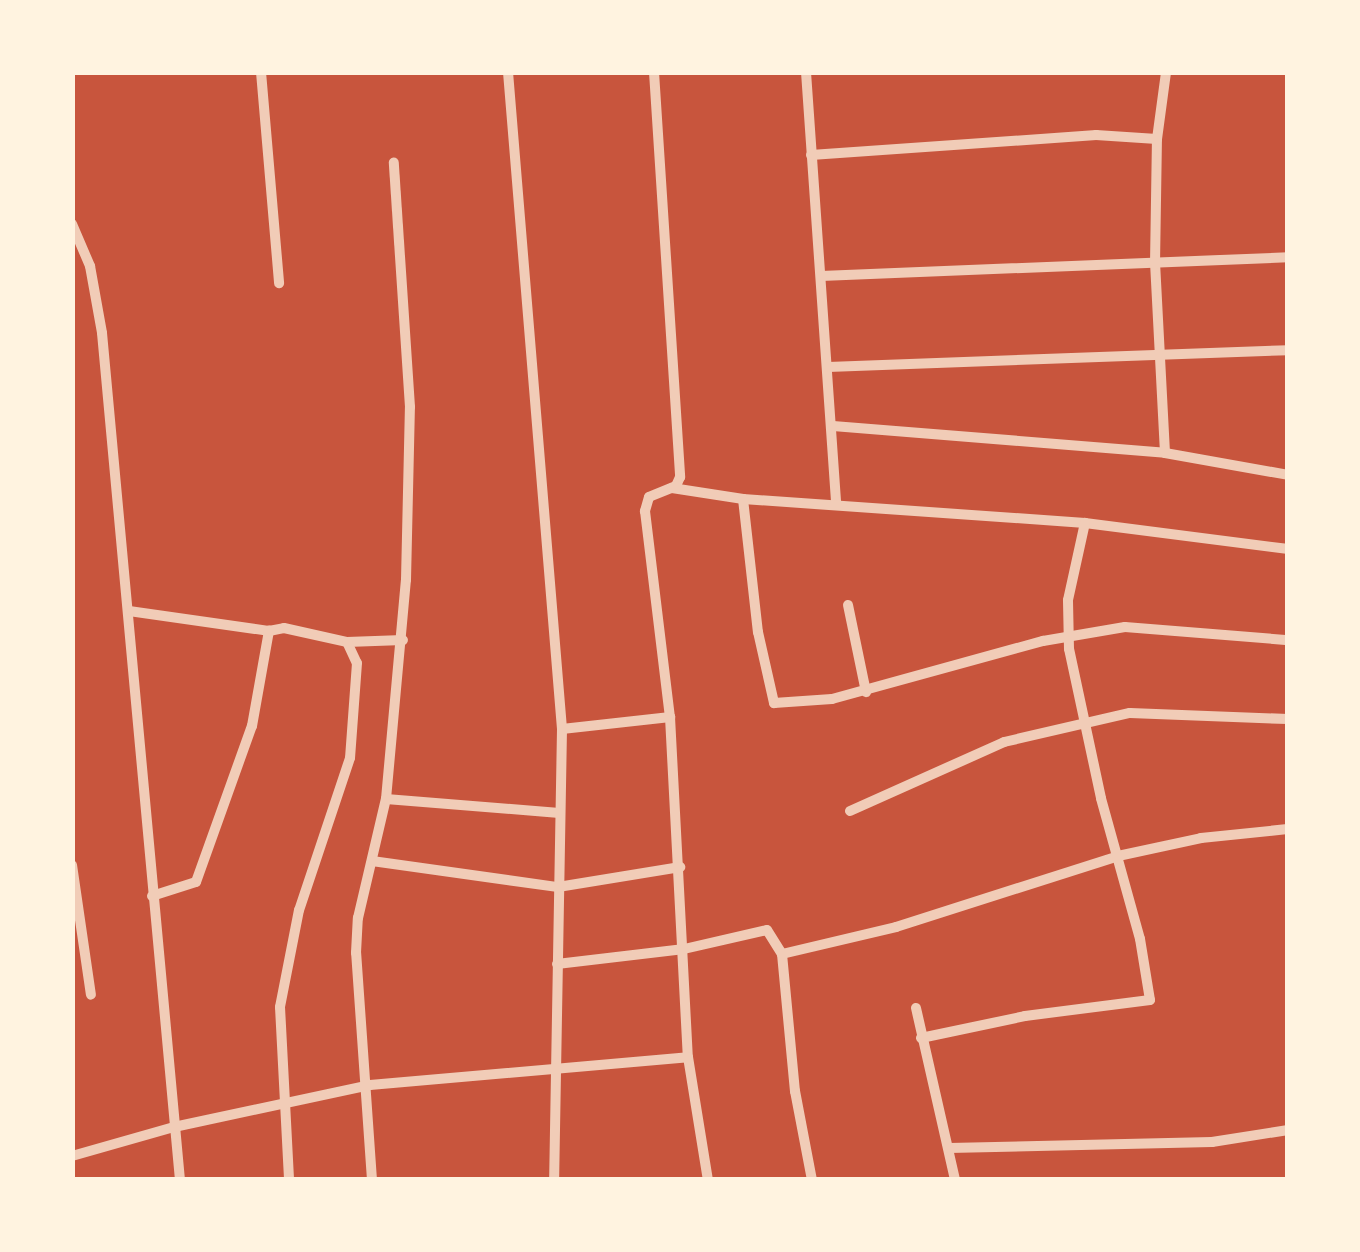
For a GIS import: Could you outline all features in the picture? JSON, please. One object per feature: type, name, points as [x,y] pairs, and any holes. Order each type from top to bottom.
[{"type":"street","points":[[261,72],[280,283]]},
{"type":"street","points":[[508,72],[562,729],[554,1180]]},
{"type":"street","points":[[654,72],[680,477],[672,488]]},
{"type":"street","points":[[806,72],[836,505]]},
{"type":"street","points":[[1165,453],[1155,264],[1157,139],[1166,72]]},
{"type":"street","points":[[811,155],[1096,135],[1157,139]]},
{"type":"street","points":[[372,1180],[370,1085],[356,953],[386,799],[403,640],[410,407],[394,163]]},
{"type":"street","points":[[72,224],[97,293],[180,1180]]},
{"type":"street","points":[[820,276],[1288,257]]},
{"type":"street","points":[[828,367],[1288,350]]},
{"type":"street","points":[[832,426],[1165,453],[1288,475]]},
{"type":"street","points":[[708,1180],[688,1057],[670,717],[646,511],[650,497],[672,488],[743,499],[1085,523],[1288,549]]},
{"type":"street","points":[[743,499],[758,632],[774,703],[866,692],[1067,636],[1156,626],[1288,640]]},
{"type":"street","points":[[921,1038],[1025,1016],[1150,1000],[1067,636],[1068,600],[1085,523]]},
{"type":"street","points":[[848,605],[866,692]]},
{"type":"street","points":[[129,611],[269,631],[284,628],[347,642],[403,640]]},
{"type":"street","points":[[152,896],[196,882],[252,726],[269,631]]},
{"type":"street","points":[[289,1180],[280,1007],[298,910],[350,758],[357,663],[347,642]]},
{"type":"street","points":[[850,811],[1004,742],[1130,712],[1288,719]]},
{"type":"street","points":[[562,729],[670,717]]},
{"type":"street","points":[[386,799],[560,813]]},
{"type":"street","points":[[782,954],[896,927],[1118,856],[1201,838],[1288,829]]},
{"type":"street","points":[[371,861],[558,887],[680,867]]},
{"type":"street","points":[[72,865],[91,995]]},
{"type":"street","points":[[557,964],[684,949],[767,930],[782,954],[795,1091],[812,1180]]},
{"type":"street","points":[[916,1008],[956,1180]]},
{"type":"street","points":[[72,1156],[174,1126],[370,1085],[688,1057]]},
{"type":"street","points":[[949,1148],[1212,1142],[1288,1130]]}]
